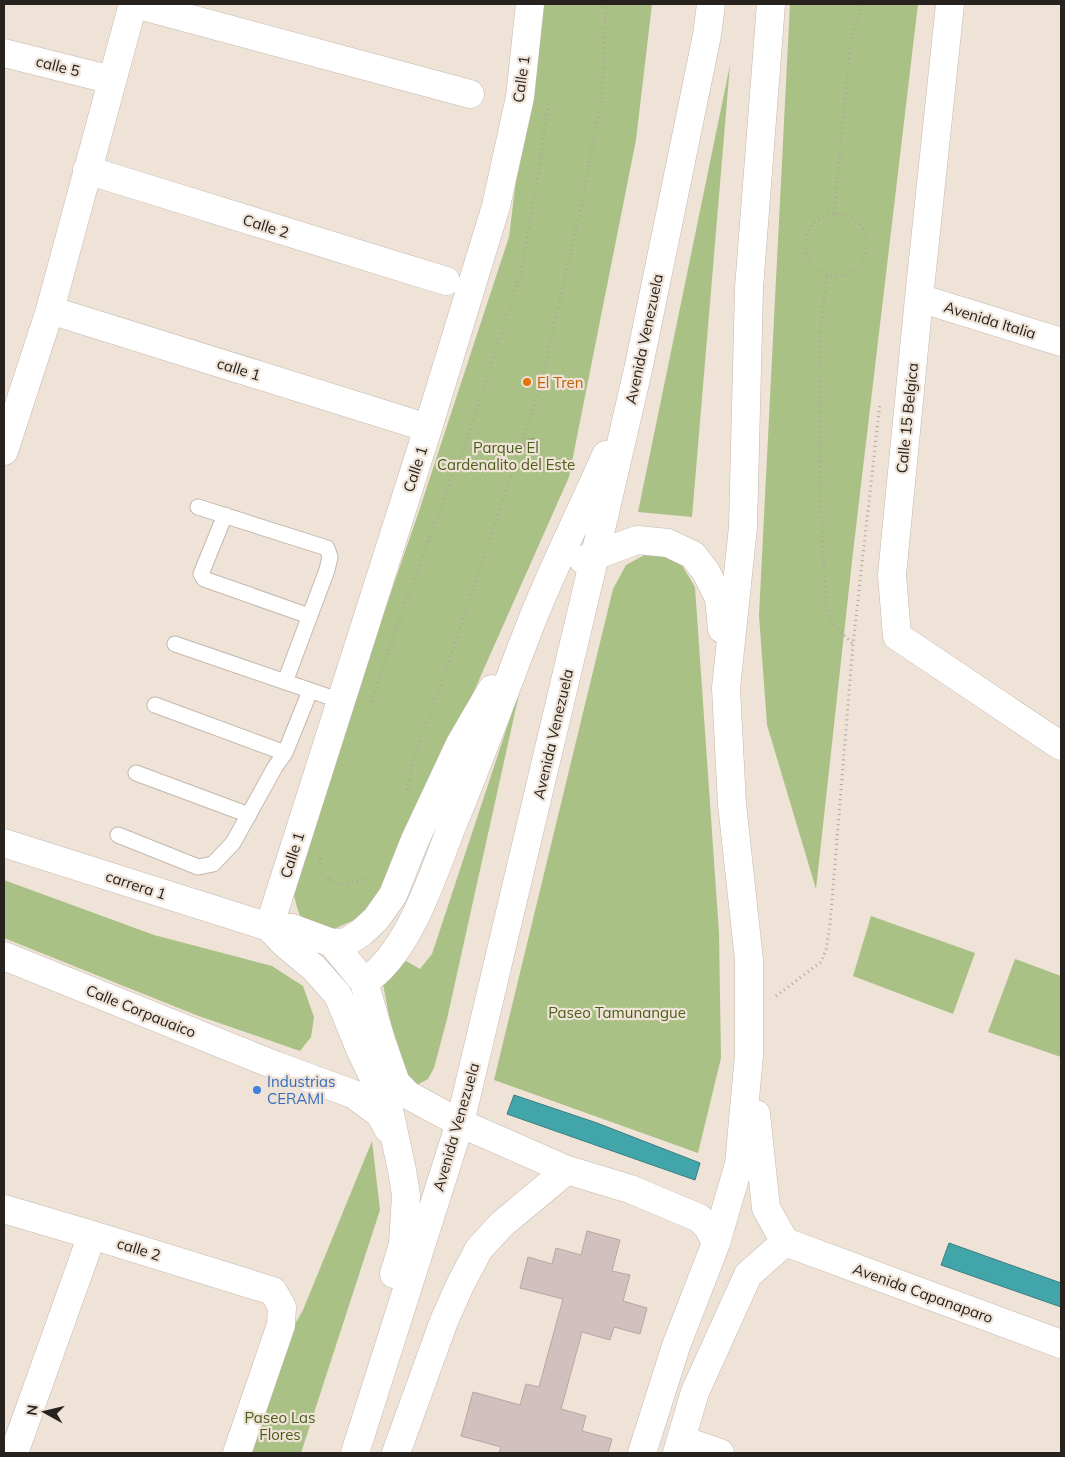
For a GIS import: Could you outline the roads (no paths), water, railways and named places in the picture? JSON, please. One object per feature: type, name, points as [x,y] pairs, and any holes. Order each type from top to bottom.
[{"type":"main road","points":[[6,434],[50,310],[86,170],[134,4],[470,94]]},
{"type":"main road","name":"Calle 1","points":[[269,927],[428,428],[496,206],[520,97],[530,4]]},
{"type":"main road","name":"Avenida Venezuela","points":[[355,1453],[460,1123],[596,555],[638,370],[707,35],[711,4]]},
{"type":"main road","points":[[726,688],[743,528],[748,288],[771,4]]},
{"type":"main road","name":"Calle 15 Belgica","points":[[950,4],[892,575],[896,636],[1061,746]]},
{"type":"main road","name":"calle 5","points":[[4,53],[112,80]]},
{"type":"main road","name":"Calle 2","points":[[86,170],[446,281]]},
{"type":"main road","name":"Avenida Italia","points":[[919,298],[1061,342]]},
{"type":"main road","name":"calle 1","points":[[50,310],[428,428]]},
{"type":"main road","points":[[364,982],[376,974],[399,944],[418,910],[474,773],[534,616],[606,456],[638,370]]},
{"type":"main road","points":[[553,574],[637,540],[668,543],[693,554],[706,572],[719,598],[732,804],[749,960],[750,1055],[766,1208],[785,1242],[748,1275],[695,1392],[680,1447],[720,1453]]},
{"type":"main road","points":[[269,927],[292,928],[332,943],[347,942],[376,919],[392,895],[415,840],[460,744],[534,616]]},
{"type":"main road","name":"carrera 1","points":[[4,843],[269,927]]},
{"type":"main road","points":[[269,927],[284,943],[314,968],[338,995],[388,1110],[406,1195],[403,1244],[342,1453]]},
{"type":"main road","points":[[332,943],[364,982],[396,1083],[408,1095],[460,1123],[567,1170],[630,1189],[699,1218],[708,1227],[716,1243]]},
{"type":"main road","name":"Calle Corpauaico","points":[[4,956],[277,1066],[353,1094],[380,1114],[396,1144]]},
{"type":"main road","points":[[642,1453],[676,1346],[716,1243],[739,1164],[750,1055]]},
{"type":"main road","points":[[396,1453],[444,1321],[479,1249],[502,1224],[567,1170]]},
{"type":"main road","name":"calle 2","points":[[4,1209],[92,1234],[273,1292],[282,1307],[282,1325],[237,1453]]},
{"type":"main road","points":[[14,1453],[92,1234]]},
{"type":"main road","name":"Avenida Capanaparo","points":[[785,1242],[1061,1344]]},
{"type":"lane","points":[[198,507],[327,548],[330,557],[285,682]]},
{"type":"lane","points":[[225,515],[201,574],[204,579],[309,616]]},
{"type":"lane","points":[[175,644],[341,701]]},
{"type":"lane","points":[[118,835],[198,867],[214,864],[233,842],[275,767],[285,753],[310,691]]},
{"type":"lane","points":[[155,705],[285,753]]},
{"type":"lane","points":[[136,774],[249,815]]},
{"type":"water","points":[[514,1095],[597,1123],[700,1163],[695,1180],[507,1114]]},
{"type":"water","points":[[949,1243],[1061,1283],[1061,1307],[941,1265]]},
{"type":"place","name":"El Tren","points":[[527,382]]},
{"type":"place","name":"Industrias CERAMI","points":[[257,1090]]},
{"type":"park label","name":"Parque El Cardenalito del Este","points":[[506,456]]},
{"type":"park label","name":"Paseo Tamunangue","points":[[617,1012]]},
{"type":"park label","name":"Paseo Las Flores","points":[[280,1426]]}]
